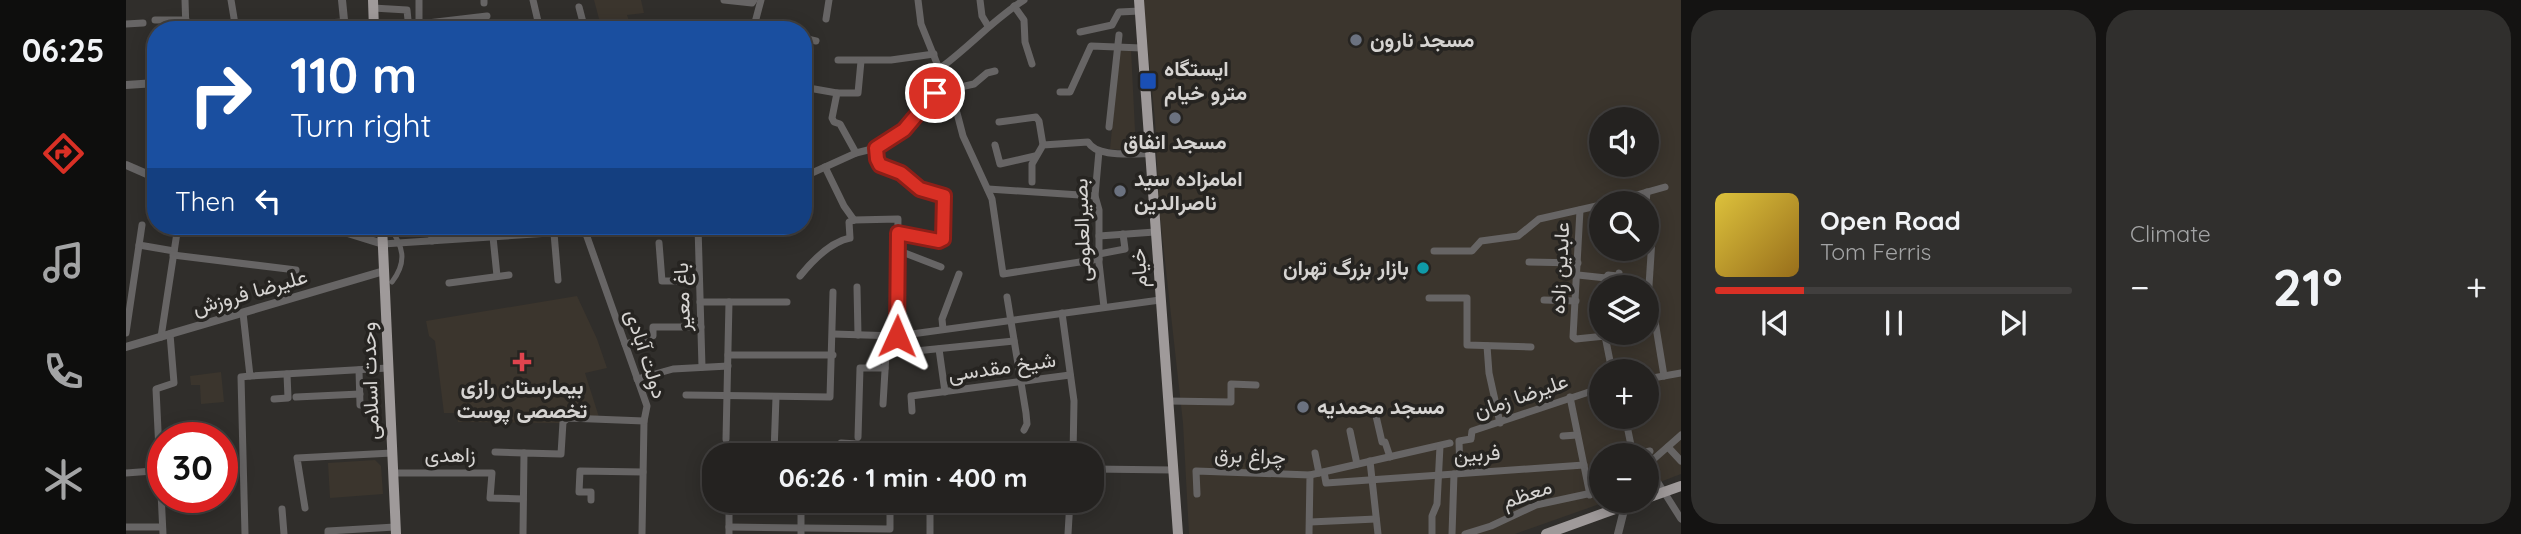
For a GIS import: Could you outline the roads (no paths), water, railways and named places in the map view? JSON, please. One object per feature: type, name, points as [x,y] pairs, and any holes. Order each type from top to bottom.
[{"type":"main road","name":"خیام","points":[[1140,6],[1178,534]]},
{"type":"main road","name":"وحدت اسلامی","points":[[382,235],[395,530]]},
{"type":"main road","points":[[1659,494],[1681,486]]},
{"type":"main road","points":[[1553,533],[1606,513]]},
{"type":"street","points":[[155,19],[186,20],[185,0]]},
{"type":"street","points":[[231,0],[234,21]]},
{"type":"street","points":[[342,0],[344,21]]},
{"type":"street","points":[[419,0],[419,21]]},
{"type":"street","points":[[533,0],[538,21]]},
{"type":"street","points":[[724,0],[752,3],[754,0]]},
{"type":"street","points":[[756,21],[761,0]]},
{"type":"street","points":[[826,19],[829,0]]},
{"type":"street","points":[[918,0],[921,24],[957,113],[963,136],[992,199],[1003,274],[1080,263],[1082,260],[1099,256],[1126,254],[1122,234]]},
{"type":"street","points":[[980,0],[982,16],[989,26]]},
{"type":"street","points":[[812,173],[856,153],[876,148],[911,123],[940,86],[943,66],[1024,0]]},
{"type":"street","points":[[373,4],[407,10],[408,21]]},
{"type":"street","points":[[1014,6],[1024,20],[1025,42],[1032,64]]},
{"type":"street","points":[[1080,32],[1112,25],[1119,12],[1140,6]]},
{"type":"street","points":[[579,7],[582,21]]},
{"type":"street","points":[[456,21],[487,16]]},
{"type":"street","points":[[126,24],[143,23]]},
{"type":"street","points":[[1110,127],[1119,35]]},
{"type":"street","points":[[812,40],[816,41]]},
{"type":"street","points":[[1060,92],[1070,92],[1091,47],[1142,48]]},
{"type":"street","points":[[838,60],[899,60],[934,54]]},
{"type":"street","points":[[812,89],[858,93],[861,61]]},
{"type":"street","points":[[947,90],[974,84],[987,73],[995,71]]},
{"type":"street","points":[[126,85],[147,84]]},
{"type":"street","points":[[837,93],[832,120],[840,124],[856,153]]},
{"type":"street","points":[[999,122],[1036,117],[1039,121],[1043,145],[1032,164],[1032,182]]},
{"type":"street","points":[[1043,145],[1088,142],[1090,147],[1099,151],[1150,154]]},
{"type":"street","points":[[995,145],[1000,164],[1035,156]]},
{"type":"street","points":[[876,148],[880,165],[901,173],[920,189],[944,196],[944,236],[939,241],[898,233]]},
{"type":"street","name":"بصیرالعلومی","points":[[1099,151],[1095,196],[1099,210],[1099,256],[1104,307]]},
{"type":"street","points":[[126,165],[147,174]]},
{"type":"street","points":[[825,167],[854,220]]},
{"type":"street","points":[[1651,191],[1665,187]]},
{"type":"street","points":[[988,189],[1095,196]]},
{"type":"street","points":[[1434,251],[1472,251],[1482,241],[1517,236],[1539,219],[1589,208]]},
{"type":"street","name":"عابدین زاده","points":[[1580,211],[1574,338],[1605,336],[1610,359]]},
{"type":"street","points":[[800,276],[813,260],[842,240],[850,238],[849,222],[896,218],[897,353]]},
{"type":"street","points":[[126,333],[142,225]]},
{"type":"street","points":[[1099,236],[1156,232]]},
{"type":"street","points":[[126,527],[162,530],[156,389],[174,383],[165,336],[177,235]]},
{"type":"street","points":[[354,235],[383,244],[524,235]]},
{"type":"street","points":[[392,282],[403,261],[401,243],[395,235]]},
{"type":"street","points":[[432,235],[432,241]]},
{"type":"street","points":[[554,235],[558,280]]},
{"type":"street","name":"دولت آبادی","points":[[587,235],[647,406],[644,421],[642,534]]},
{"type":"street","name":"باغ معیر","points":[[698,235],[702,366]]},
{"type":"street","points":[[493,237],[497,276]]},
{"type":"street","points":[[659,243],[663,281],[699,281]]},
{"type":"street","points":[[139,245],[174,253],[296,270]]},
{"type":"street","points":[[897,250],[941,267]]},
{"type":"street","points":[[1651,261],[1648,301],[1654,315],[1664,376]]},
{"type":"street","points":[[1529,262],[1578,263]]},
{"type":"street","name":"علیرضا فروزش","points":[[126,347],[384,271]]},
{"type":"street","points":[[943,329],[942,319],[960,274]]},
{"type":"street","points":[[449,283],[509,275]]},
{"type":"street","points":[[1578,275],[1589,276]]},
{"type":"street","points":[[857,287],[858,335]]},
{"type":"street","points":[[686,395],[831,396],[833,292]]},
{"type":"street","points":[[1007,297],[1027,424],[1024,430]]},
{"type":"street","points":[[1429,298],[1466,298],[1466,344],[1531,347]]},
{"type":"street","points":[[833,334],[897,336],[1160,300]]},
{"type":"street","points":[[1544,300],[1576,301]]},
{"type":"street","points":[[700,302],[787,302]]},
{"type":"street","points":[[726,439],[729,302]]},
{"type":"street","points":[[243,313],[250,376]]},
{"type":"street","points":[[1062,313],[1074,401],[1073,443]]},
{"type":"street","points":[[625,344],[653,336],[653,327],[701,327]]},
{"type":"street","points":[[883,404],[886,354],[1014,341]]},
{"type":"street","points":[[1487,346],[1489,373],[1500,423]]},
{"type":"street","points":[[939,349],[945,392]]},
{"type":"street","points":[[728,355],[833,355]]},
{"type":"street","points":[[637,379],[673,369],[728,366]]},
{"type":"street","points":[[245,534],[241,377],[388,368]]},
{"type":"street","points":[[841,443],[858,440],[860,368],[885,368]]},
{"type":"street","points":[[359,370],[360,405]]},
{"type":"street","points":[[1659,377],[1681,373]]},
{"type":"street","points":[[274,399],[288,398],[287,374]]},
{"type":"street","name":"شیخ مقدسی","points":[[912,411],[911,396],[1070,375]]},
{"type":"street","points":[[1168,401],[1231,402],[1231,384],[1256,385]]},
{"type":"street","name":"علیرضا زمان","points":[[1457,473],[1459,442],[1471,439],[1472,431],[1589,391]]},
{"type":"street","points":[[296,397],[360,394]]},
{"type":"street","points":[[774,443],[776,397]]},
{"type":"street","points":[[1570,397],[1589,490]]},
{"type":"street","points":[[1376,416],[1382,442],[1385,442],[1390,457]]},
{"type":"street","points":[[495,452],[561,454],[563,422],[568,418],[644,421]]},
{"type":"street","points":[[1350,431],[1357,464]]},
{"type":"street","points":[[1563,436],[1577,435]]},
{"type":"street","points":[[1659,455],[1681,435]]},
{"type":"street","points":[[1310,475],[1450,443]]},
{"type":"street","points":[[1432,534],[1437,504],[1440,446]]},
{"type":"street","points":[[1668,447],[1681,461]]},
{"type":"street","points":[[305,508],[297,458],[392,453]]},
{"type":"street","points":[[523,534],[524,453]]},
{"type":"street","points":[[1315,453],[1321,472]]},
{"type":"street","points":[[1370,461],[1378,534]]},
{"type":"street","name":"فربین","points":[[1321,472],[1326,483],[1584,465]]},
{"type":"street","points":[[1104,469],[1173,470]]},
{"type":"street","points":[[126,473],[147,471]]},
{"type":"street","points":[[591,500],[591,492],[579,492],[580,471],[643,472]]},
{"type":"street","name":"چراغ برق","points":[[1197,495],[1196,471],[1310,475],[1309,534]]},
{"type":"street","name":"زاهدی","points":[[393,473],[492,473],[490,498],[523,499]]},
{"type":"street","points":[[1452,534],[1457,473]]},
{"type":"street","points":[[1659,481],[1681,519]]},
{"type":"street","name":"معظم","points":[[1465,534],[1491,526],[1536,505],[1589,495]]},
{"type":"street","points":[[282,509],[284,534]]},
{"type":"street","points":[[729,513],[729,531],[869,531],[890,528],[890,513]]},
{"type":"street","points":[[801,513],[801,531]]},
{"type":"street","points":[[930,513],[930,534]]},
{"type":"street","points":[[1068,534],[1069,513]]},
{"type":"street","points":[[1618,534],[1623,513]]},
{"type":"street","points":[[1310,522],[1376,519]]},
{"type":"street","points":[[328,534],[328,531],[395,530]]},
{"type":"place","name":"مسجد نارون","points":[[1356,40]]},
{"type":"place","name":"ایستگاه مترو خیام","points":[[1148,81]]},
{"type":"place","name":"مسجد انفاق","points":[[1175,118]]},
{"type":"place","name":"امامزاده سید ناصرالدین","points":[[1120,191]]},
{"type":"place","name":"بازار بزرگ تهران","points":[[1423,268]]},
{"type":"place","name":"بیمارستان رازی تخصصی پوست","points":[[522,362]]},
{"type":"place","name":"مسجد محمدیه","points":[[1303,407]]}]
